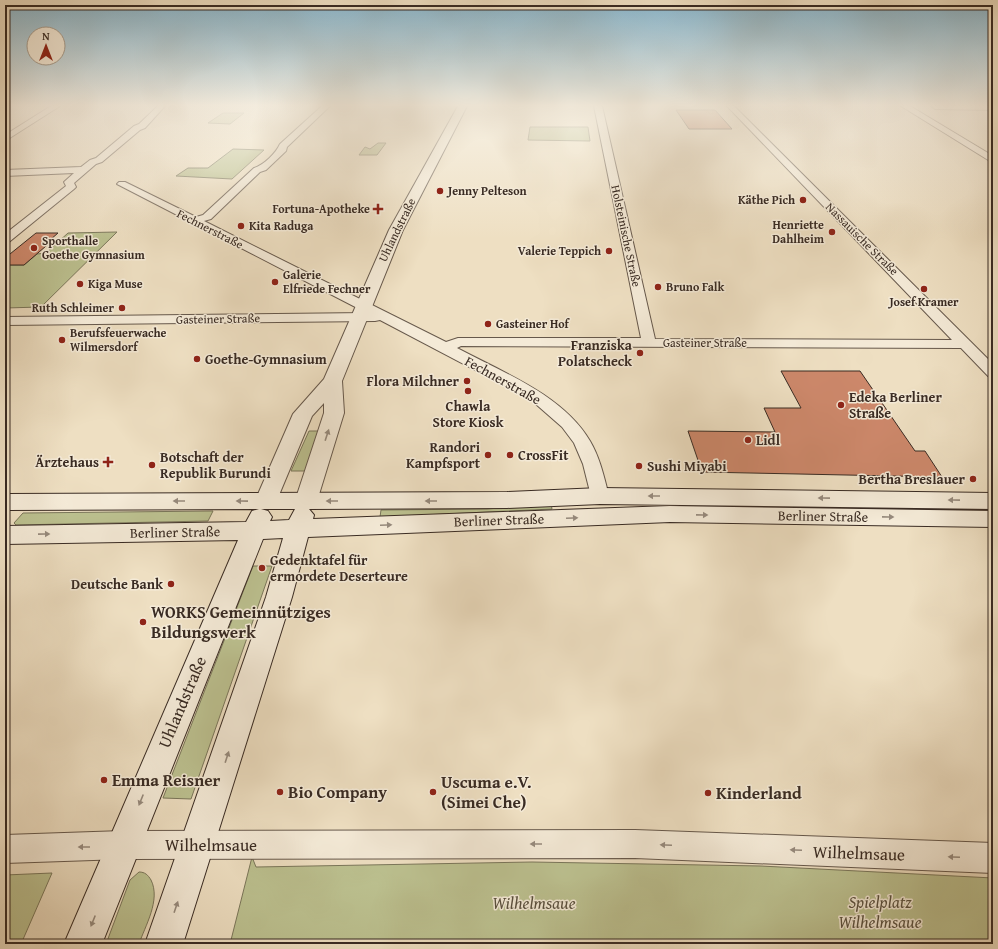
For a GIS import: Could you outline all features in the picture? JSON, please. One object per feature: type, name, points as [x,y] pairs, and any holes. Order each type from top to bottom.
[{"type":"main road","name":"Uhlandstraße","points":[[83,944],[303,414],[333,381],[396,230],[439,150]]},
{"type":"main road","name":"Uhlandstraße","points":[[164,944],[279,597],[306,501],[334,413],[333,381]]},
{"type":"main road","name":"Berliner Straße","points":[[5,502],[507,500],[600,496],[993,501]]},
{"type":"main road","name":"Berliner Straße","points":[[5,535],[254,530],[663,514],[993,519]]},
{"type":"street","points":[[5,240],[71,187],[69,182],[93,162],[99,160],[110,150]]},
{"type":"street","points":[[195,221],[207,216],[257,170],[262,168],[282,150]]},
{"type":"street","name":"Holsteinische Straße","points":[[608,150],[649,342]]},
{"type":"street","name":"Nassauische Straße","points":[[774,150],[993,373]]},
{"type":"street","points":[[977,150],[993,160]]},
{"type":"street","points":[[5,173],[84,170]]},
{"type":"street","name":"Fechnerstraße","points":[[122,184],[195,221],[361,312],[382,317],[446,348],[536,396],[568,423],[582,442],[592,464],[600,496]]},
{"type":"street","name":"Gasteiner Straße","points":[[5,321],[361,312]]},
{"type":"street","name":"Gasteiner Straße","points":[[446,348],[458,342],[965,344]]},
{"type":"street","name":"Wilhelmsaue","points":[[5,849],[123,845],[635,844],[993,858]]},
{"type":"green space","points":[[231,150],[264,150],[232,179],[176,176],[188,168],[208,168]]},
{"type":"green space","points":[[363,150],[381,150],[377,155],[359,155]]},
{"type":"green space","points":[[117,232],[41,307],[5,308],[5,265],[24,265],[37,254],[46,253],[68,233]]},
{"type":"green space","points":[[309,431],[319,431],[306,471],[291,471]]},
{"type":"green space","points":[[551,504],[552,509],[380,517],[381,510],[487,509]]},
{"type":"green space","points":[[213,511],[208,521],[16,525],[14,523],[23,513]]},
{"type":"green space","points":[[253,566],[272,566],[191,799],[163,798]]},
{"type":"green space","name":"Wilhelmsaue","points":[[252,857],[256,867],[532,862],[761,866],[993,878],[993,944],[230,944]]},
{"type":"green space","points":[[139,872],[146,874],[151,880],[154,888],[154,896],[151,913],[139,944],[106,944],[130,880]]},
{"type":"green space","points":[[52,873],[21,944],[5,944],[5,875]]},
{"type":"building","name":"Sporthalle Goethe Gymnasium","points":[[36,233],[58,233],[50,240],[53,240],[24,265],[5,265],[5,258]]},
{"type":"building","points":[[781,371],[860,371],[915,451],[925,451],[942,477],[702,472],[688,431],[775,432],[764,408],[801,408]]},
{"type":"place","name":"Jenny Pelteson","points":[[440,191]]},
{"type":"place","name":"Käthe Pich","points":[[803,200]]},
{"type":"place","name":"Fortuna-Apotheke","points":[[378,209]]},
{"type":"place","name":"Kita Raduga","points":[[241,226]]},
{"type":"place","name":"Henriette Dahlheim","points":[[832,232]]},
{"type":"place","name":"Sporthalle Goethe Gymnasium","points":[[34,248]]},
{"type":"place","name":"Valerie Teppich","points":[[609,251]]},
{"type":"place","name":"Galerie Elfriede Fechner","points":[[275,282]]},
{"type":"place","name":"Kiga Muse","points":[[80,284]]},
{"type":"place","name":"Bruno Falk","points":[[658,287]]},
{"type":"place","name":"Josef Kramer","points":[[924,289]]},
{"type":"place","name":"Ruth Schleimer","points":[[122,308]]},
{"type":"place","name":"Gasteiner Hof","points":[[488,324]]},
{"type":"place","name":"Berufsfeuerwache Wilmersdorf","points":[[62,340]]},
{"type":"place","name":"Franziska Polatscheck","points":[[640,353]]},
{"type":"place","name":"Goethe-Gymnasium","points":[[197,359]]},
{"type":"place","name":"Flora Milchner","points":[[467,381]]},
{"type":"place","name":"Chawla Store Kiosk","points":[[468,391]]},
{"type":"place","name":"Edeka Berliner Straße","points":[[841,405]]},
{"type":"place","name":"Lidl","points":[[748,440]]},
{"type":"place","name":"Randori Kampfsport","points":[[488,455]]},
{"type":"place","name":"CrossFit","points":[[510,455]]},
{"type":"place","name":"Ärztehaus","points":[[108,462]]},
{"type":"place","name":"Botschaft der Republik Burundi","points":[[152,465]]},
{"type":"place","name":"Sushi Miyabi","points":[[639,466]]},
{"type":"place","name":"Bertha Breslauer","points":[[973,479]]},
{"type":"place","name":"Gedenktafel für ermordete Deserteure","points":[[262,568]]},
{"type":"place","name":"Deutsche Bank","points":[[171,584]]},
{"type":"place","name":"WORKS Gemeinnütziges Bildungswerk","points":[[143,622]]},
{"type":"place","name":"Emma Reisner","points":[[104,780]]},
{"type":"place","name":"Bio Company","points":[[280,792]]},
{"type":"place","name":"Uscuma e.V. (Simei Che)","points":[[433,792]]},
{"type":"place","name":"Kinderland","points":[[708,793]]},
{"type":"park label","name":"Spielplatz Wilhelmsaue","points":[[880,912]]}]
